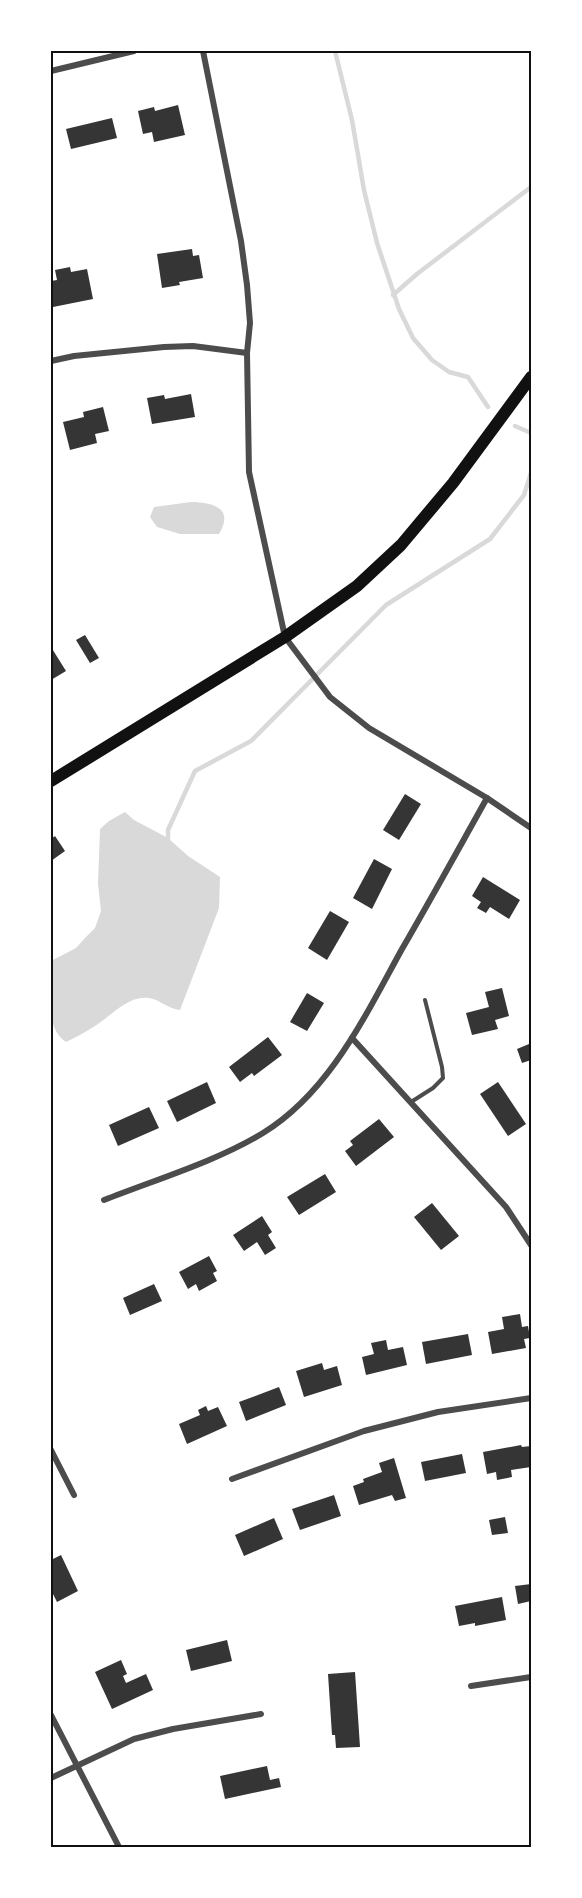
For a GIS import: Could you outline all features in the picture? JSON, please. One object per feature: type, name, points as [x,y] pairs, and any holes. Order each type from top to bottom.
[{"type":"main road","points":[[51,781],[285,637],[357,586],[401,545],[453,483],[531,377]]},
{"type":"street","points":[[51,71],[134,51]]},
{"type":"street","points":[[203,51],[241,241],[247,285],[250,323],[247,353],[249,471],[285,637],[330,697],[369,728],[487,798],[531,828]]},
{"type":"street","points":[[51,361],[74,356],[164,347],[193,346],[247,353]]},
{"type":"street","points":[[104,1200],[220,1154],[264,1132],[298,1106],[352,1038],[487,798]]},
{"type":"street","points":[[352,1038],[506,1207],[531,1245]]},
{"type":"street","points":[[232,1479],[364,1431],[438,1412],[531,1398]]},
{"type":"street","points":[[51,1450],[74,1495]]},
{"type":"street","points":[[471,1686],[531,1677]]},
{"type":"street","points":[[51,1778],[134,1739],[172,1729],[261,1714]]},
{"type":"street","points":[[51,1715],[119,1847]]},
{"type":"lane","points":[[411,1102],[433,1088],[443,1078],[425,1000]]},
{"type":"shaded area","points":[[191,502],[213,505],[223,512],[223,525],[219,534],[180,534],[157,527],[150,517],[154,507]]},
{"type":"shaded area","points":[[125,812],[134,820],[168,838],[188,856],[220,877],[219,908],[180,1010],[149,998],[141,998],[120,1007],[92,1028],[66,1042],[59,1035],[51,1016],[51,961],[76,948],[95,928],[101,911],[98,884],[100,829]]},
{"type":"building","points":[[178,105],[185,135],[154,142],[152,132],[143,134],[138,111],[154,107],[155,111]]},
{"type":"building","points":[[112,118],[117,138],[71,149],[66,129]]},
{"type":"building","points":[[192,249],[193,256],[199,255],[203,278],[179,282],[180,285],[162,288],[157,254]]},
{"type":"building","points":[[70,267],[71,272],[87,269],[93,299],[53,307],[51,281],[57,280],[55,270]]},
{"type":"building","points":[[191,394],[195,417],[152,424],[147,398],[164,395],[165,399]]},
{"type":"building","points":[[103,407],[109,431],[95,434],[97,443],[70,450],[63,422],[84,417],[83,412]]},
{"type":"building","points":[[85,635],[99,658],[90,663],[76,640]]},
{"type":"building","points":[[51,647],[66,671],[51,680]]},
{"type":"building","points":[[405,794],[421,804],[399,840],[383,830]]},
{"type":"building","points":[[55,836],[65,851],[51,861],[51,839]]},
{"type":"building","points":[[374,859],[392,869],[372,909],[353,898]]},
{"type":"building","points":[[483,877],[520,900],[509,919],[490,907],[486,913],[477,908],[481,902],[472,896]]},
{"type":"building","points":[[330,911],[349,922],[327,960],[308,948]]},
{"type":"building","points":[[502,988],[509,1016],[495,1020],[498,1029],[472,1035],[466,1013],[489,1007],[485,992]]},
{"type":"building","points":[[307,993],[324,1003],[307,1031],[290,1022]]},
{"type":"building","points":[[268,1037],[282,1055],[254,1076],[252,1073],[240,1082],[229,1067]]},
{"type":"building","points":[[529,1044],[531,1060],[522,1063],[517,1049]]},
{"type":"building","points":[[207,1082],[216,1103],[177,1122],[167,1101]]},
{"type":"building","points":[[498,1082],[526,1124],[508,1136],[480,1094]]},
{"type":"building","points":[[149,1107],[159,1128],[118,1146],[109,1125]]},
{"type":"building","points":[[379,1119],[394,1137],[356,1166],[345,1151],[353,1145],[350,1141]]},
{"type":"building","points":[[325,1174],[336,1192],[299,1215],[287,1197]]},
{"type":"building","points":[[432,1203],[459,1236],[441,1250],[414,1217]]},
{"type":"building","points":[[262,1216],[272,1232],[268,1235],[276,1248],[265,1255],[257,1242],[244,1251],[233,1235]]},
{"type":"building","points":[[209,1256],[217,1271],[213,1273],[217,1281],[199,1291],[196,1284],[188,1289],[179,1272]]},
{"type":"building","points":[[154,1284],[162,1301],[130,1315],[123,1298]]},
{"type":"building","points":[[520,1314],[522,1327],[528,1326],[530,1338],[524,1339],[526,1348],[492,1354],[488,1332],[504,1329],[502,1317]]},
{"type":"building","points":[[468,1334],[472,1355],[426,1364],[422,1342]]},
{"type":"building","points":[[386,1340],[388,1350],[403,1347],[407,1365],[366,1375],[362,1357],[374,1354],[371,1343]]},
{"type":"building","points":[[322,1363],[324,1370],[337,1366],[342,1385],[304,1397],[296,1371]]},
{"type":"building","points":[[279,1387],[286,1405],[246,1421],[239,1402]]},
{"type":"building","points":[[206,1406],[208,1411],[218,1407],[227,1426],[187,1444],[179,1424],[200,1415],[198,1410]]},
{"type":"building","points":[[521,1445],[522,1447],[531,1446],[531,1467],[511,1470],[512,1477],[497,1480],[496,1472],[487,1474],[483,1452]]},
{"type":"building","points":[[462,1454],[466,1473],[425,1481],[421,1462]]},
{"type":"building","points":[[394,1458],[406,1498],[395,1501],[392,1495],[359,1505],[353,1486],[364,1482],[363,1479],[382,1472],[379,1463]]},
{"type":"building","points":[[334,1495],[341,1516],[300,1530],[292,1509]]},
{"type":"building","points":[[505,1517],[508,1533],[492,1535],[489,1520]]},
{"type":"building","points":[[274,1518],[283,1539],[244,1556],[235,1535]]},
{"type":"building","points":[[61,1555],[78,1591],[57,1602],[51,1590],[51,1560]]},
{"type":"building","points":[[531,1584],[531,1601],[518,1604],[515,1586]]},
{"type":"building","points":[[502,1597],[506,1620],[475,1626],[475,1623],[459,1626],[455,1606]]},
{"type":"building","points":[[227,1640],[232,1661],[191,1671],[186,1650]]},
{"type":"building","points":[[121,1660],[127,1674],[123,1676],[126,1683],[146,1674],[153,1690],[112,1709],[95,1672]]},
{"type":"building","points":[[355,1672],[360,1747],[336,1748],[335,1735],[332,1735],[328,1674]]},
{"type":"building","points":[[267,1766],[270,1780],[279,1778],[281,1787],[225,1799],[220,1776]]},
{"type":"waterway","points":[[335,51],[352,120],[364,190],[377,243],[399,309],[413,338],[432,360],[449,372],[468,377],[488,407]]},
{"type":"waterway","points":[[393,295],[531,187]]},
{"type":"waterway","points":[[515,426],[531,433]]},
{"type":"waterway","points":[[168,838],[168,830],[195,771],[251,741],[386,605],[490,539],[524,495],[531,473]]}]
